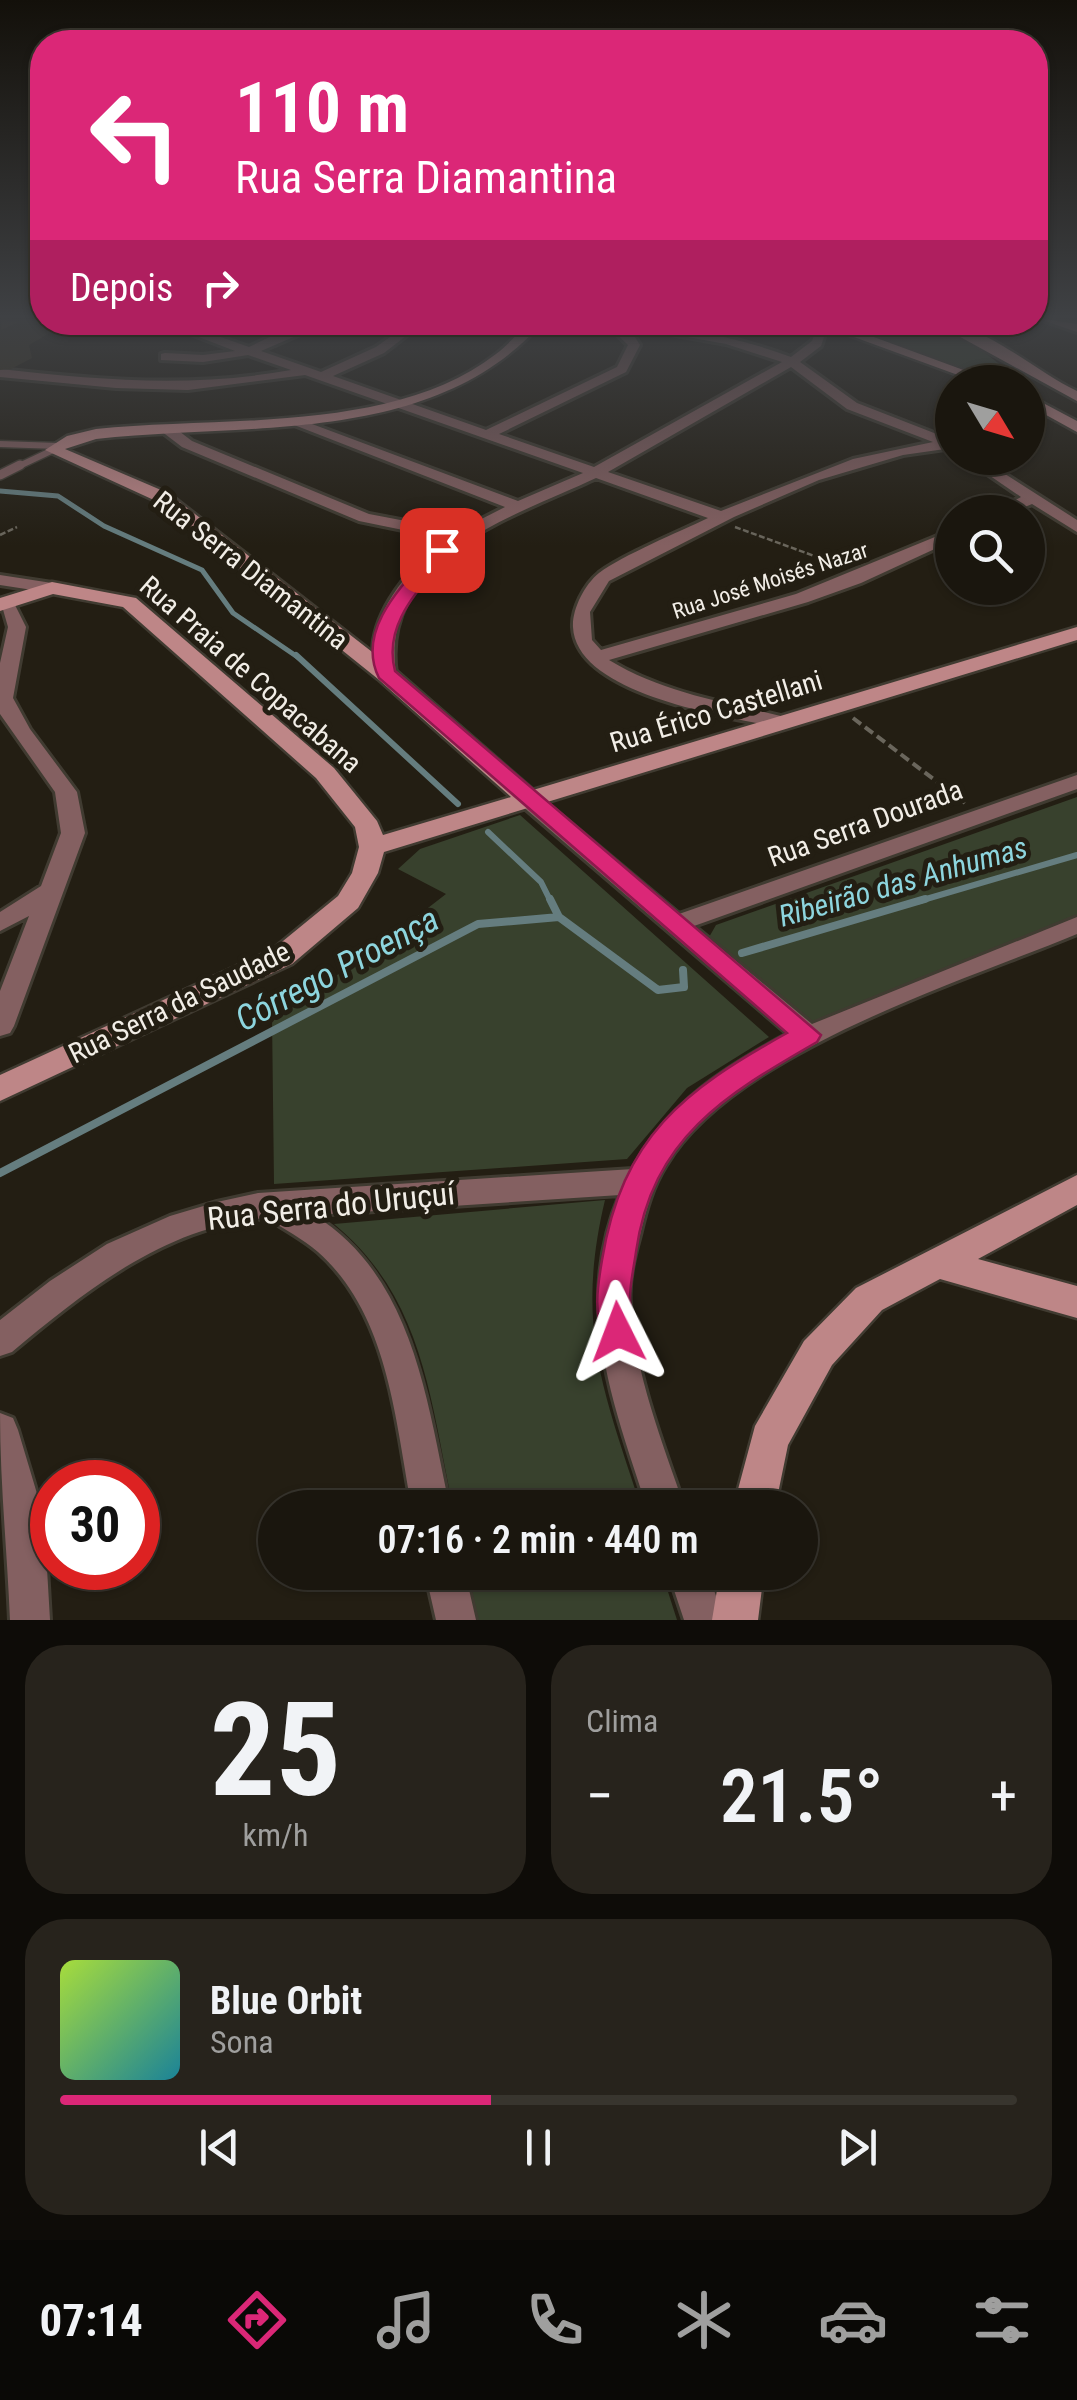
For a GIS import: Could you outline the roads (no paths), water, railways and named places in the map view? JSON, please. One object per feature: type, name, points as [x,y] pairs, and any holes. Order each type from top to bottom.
[{"type":"street","points":[[375,395],[719,519]]},
{"type":"street","points":[[58,446],[166,428],[291,421],[401,404],[423,395]]},
{"type":"street","points":[[489,434],[570,395]]},
{"type":"street","points":[[386,674],[380,651],[386,628],[400,601],[442,550],[596,473],[734,395]]},
{"type":"street","points":[[836,395],[852,406],[935,439]]},
{"type":"street","points":[[1045,402],[1077,427]]},
{"type":"street","points":[[291,421],[522,508]]},
{"type":"street","points":[[166,428],[187,444],[365,518],[462,537]]},
{"type":"street","name":"Rua Serra Diamantina","points":[[58,446],[162,497],[386,674],[807,1035]]},
{"type":"street","points":[[782,722],[634,685],[597,656],[579,630],[584,598],[603,578],[835,466],[907,448],[935,446]]},
{"type":"street","points":[[997,475],[1028,495]]},
{"type":"street","points":[[1045,506],[1077,527]]},
{"type":"street","name":"Rua José Moisés Nazar","points":[[597,656],[754,613],[865,575],[935,543]]},
{"type":"street","name":"Rua Praia de Copacabana","points":[[0,580],[118,597],[129,602],[325,773],[368,826],[372,847]]},
{"type":"street","points":[[3,604],[52,588]]},
{"type":"street","points":[[0,1026],[73,833],[74,810],[68,790],[10,714],[1,694],[1,677],[17,634],[15,614],[3,604]]},
{"type":"street","name":"Rua Érico Castellani","points":[[372,847],[1077,633]]},
{"type":"street","name":"Rua Serra Dourada","points":[[675,924],[1077,782]]},
{"type":"street","name":"Rua Serra da Saudade","points":[[0,1089],[282,957],[348,902],[365,873],[372,847]]},
{"type":"street","points":[[0,922],[49,892]]},
{"type":"street","points":[[661,1490],[624,1364],[612,1299],[623,1232],[639,1182],[683,1117],[725,1081],[807,1035],[1077,925]]},
{"type":"street","name":"Rua Serra do Uruçuí","points":[[0,1341],[118,1251],[197,1218],[274,1206],[639,1182]]},
{"type":"street","points":[[758,1490],[769,1440],[818,1353],[870,1299],[1077,1188]]},
{"type":"street","points":[[274,1206],[333,1246],[364,1282],[394,1343],[427,1490]]},
{"type":"street","points":[[934,1262],[1077,1302]]},
{"type":"street","points":[[0,1430],[25,1518],[30,1620]]},
{"type":"street","points":[[449,1590],[456,1620]]},
{"type":"street","points":[[694,1590],[704,1620]]},
{"type":"street","points":[[735,1620],[739,1590]]},
{"type":"lane","points":[[0,444],[58,446]]},
{"type":"lane","points":[[0,475],[58,446]]},
{"type":"waterway","points":[[0,491],[58,496],[104,526],[202,570],[233,613],[299,658]]},
{"type":"waterway","points":[[296,655],[458,804]]},
{"type":"waterway","points":[[488,832],[541,882],[551,902]]},
{"type":"waterway","name":"Ribeirão das Anhumas","points":[[916,902],[1077,855]]},
{"type":"waterway","points":[[550,899],[559,917]]},
{"type":"waterway","name":"Ribeirão das Anhumas","points":[[742,953],[925,899]]},
{"type":"waterway","name":"Córrego Proença","points":[[0,1173],[478,924],[559,917]]},
{"type":"waterway","name":"Córrego Proença","points":[[559,917],[658,990],[684,987],[683,970]]}]
